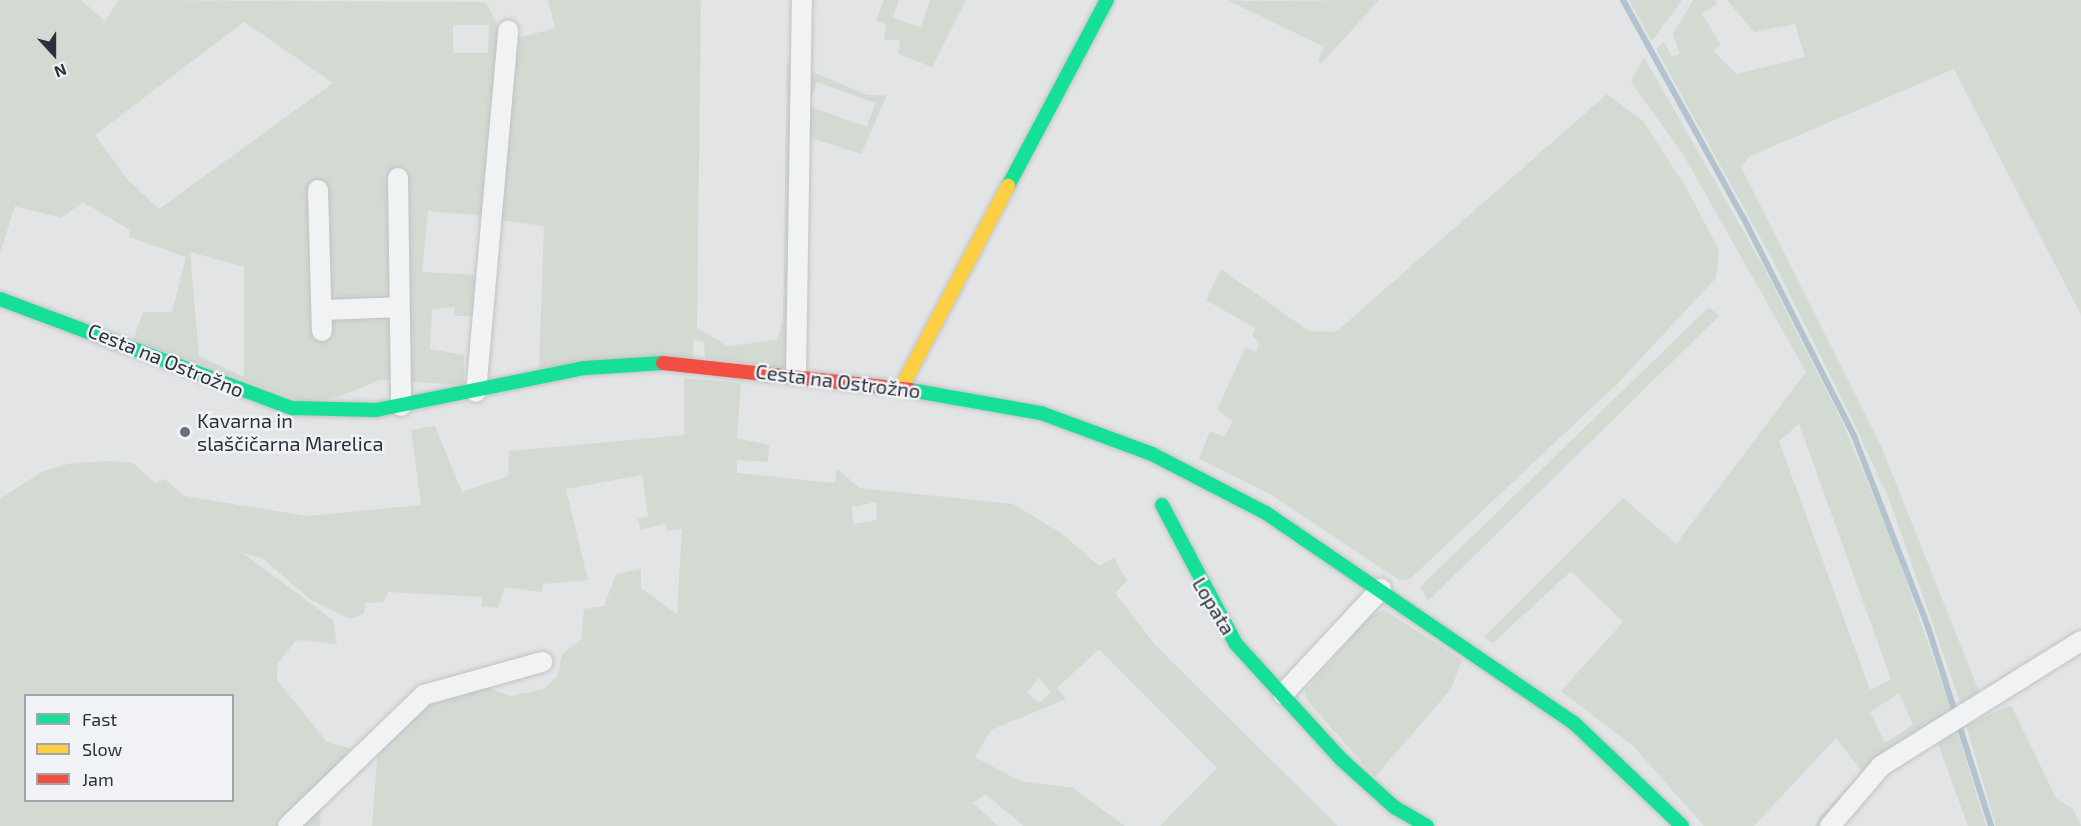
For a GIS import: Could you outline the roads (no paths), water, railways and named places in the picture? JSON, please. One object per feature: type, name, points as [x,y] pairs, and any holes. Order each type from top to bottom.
[{"type":"street","points":[[796,374],[802,0]]},
{"type":"street","points":[[901,388],[1107,0]]},
{"type":"street","points":[[476,392],[508,30]]},
{"type":"street","points":[[398,178],[401,406]]},
{"type":"street","points":[[318,190],[321,331]]},
{"type":"street","name":"Cesta na Ostrožno","points":[[0,299],[292,408],[336,412],[401,406],[624,363],[796,374],[901,388],[1041,413],[1190,471],[1381,589],[1574,723],[1671,809],[1682,826]]},
{"type":"street","points":[[322,310],[399,307]]},
{"type":"street","name":"Lopata","points":[[1162,505],[1236,644],[1342,760],[1394,807],[1427,826]]},
{"type":"street","points":[[1283,694],[1381,589]]},
{"type":"street","points":[[1830,826],[1881,766],[1934,731],[1979,708],[2081,641]]},
{"type":"street","points":[[288,826],[424,695],[542,662]]},
{"type":"waterway","points":[[1623,0],[1743,217],[1854,436],[1928,627],[1991,826]]},
{"type":"place","name":"Kavarna in slaščičarna Marelica","points":[[185,432]]}]
